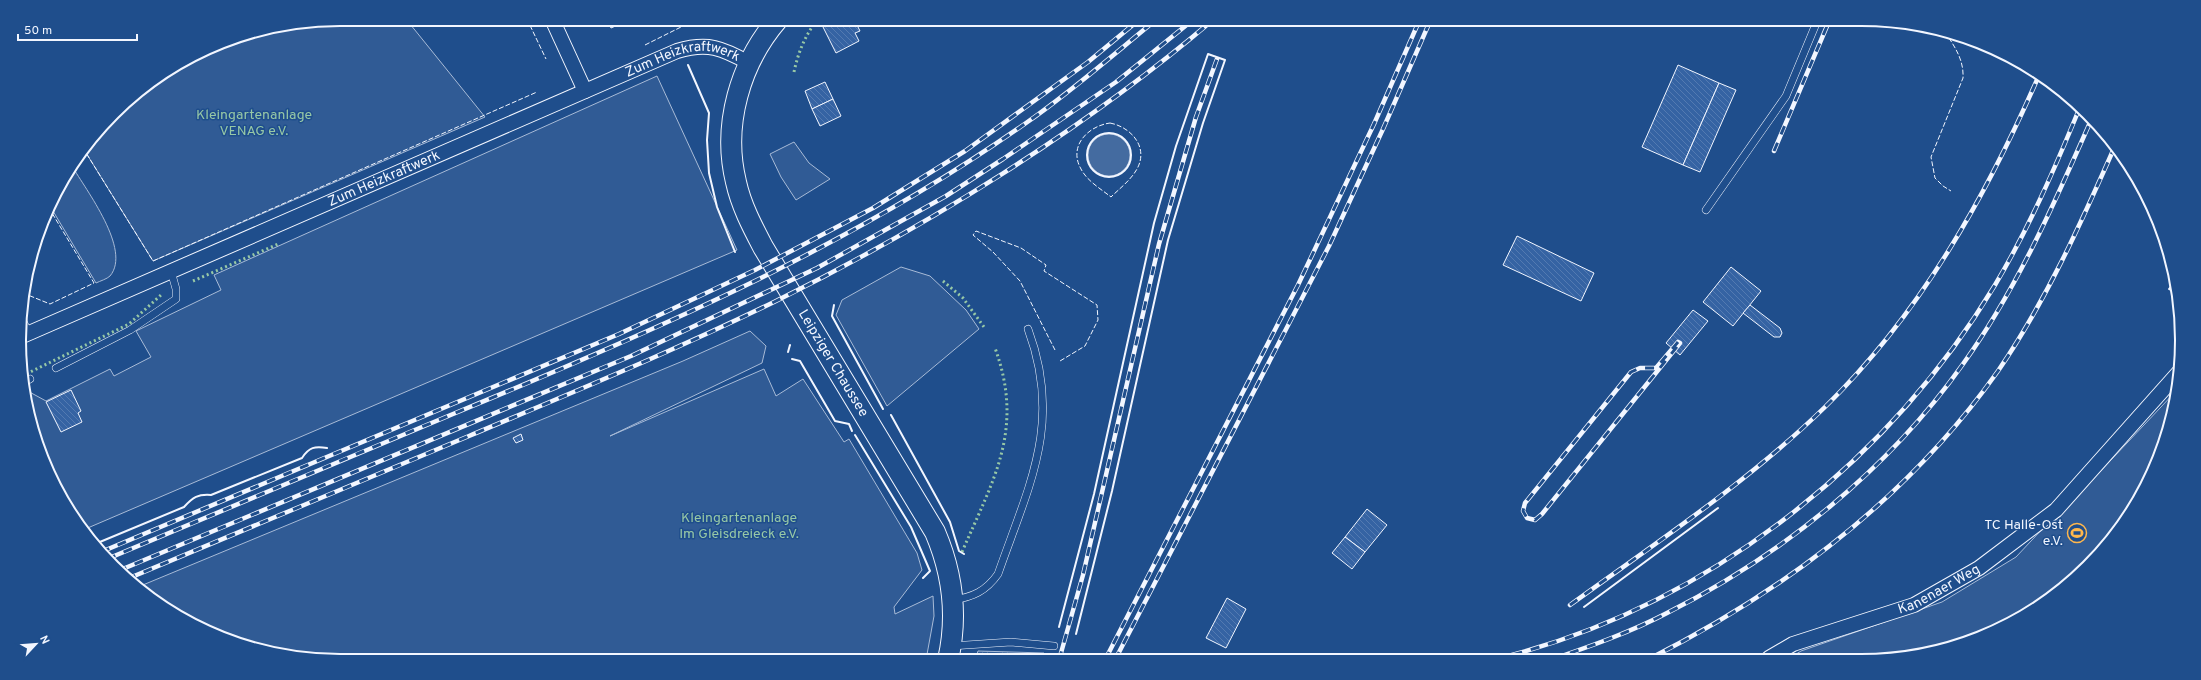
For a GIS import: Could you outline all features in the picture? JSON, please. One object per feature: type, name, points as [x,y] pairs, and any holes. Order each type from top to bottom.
[{"type":"main road","name":"Leipziger Chaussee","points":[[772,26],[763,38],[749,63],[737,94],[731,141],[736,182],[744,208],[763,247],[935,532],[948,566],[953,600],[949,653]]},
{"type":"street","points":[[555,26],[585,91]]},
{"type":"street","name":"Zum Heizkraftwerk","points":[[26,334],[171,270],[362,189],[677,51],[693,46],[711,46],[721,49],[749,63]]},
{"type":"street","name":"Kanenaer Weg","points":[[1777,654],[1793,644],[1914,605],[1979,568],[2056,510],[2172,380]]},
{"type":"lane","points":[[1706,210],[1786,96],[1815,26]]},
{"type":"lane","points":[[56,368],[130,330],[176,299],[176,289],[171,270]]},
{"type":"lane","points":[[953,600],[979,593],[991,583],[998,574],[1033,473],[1042,432],[1044,410],[1041,373],[1028,329]]},
{"type":"lane","points":[[949,653],[1011,642],[1054,646]]},
{"type":"green space","name":"Kleingartenanlage VENAG e.V.","points":[[340,26],[412,26],[485,117],[153,261],[87,155],[104,133],[133,104],[166,79],[201,58],[239,43],[279,32]]},
{"type":"green space","points":[[657,76],[737,250],[89,528],[58,479],[43,441],[31,393],[46,401],[110,369],[114,376],[151,357],[136,331],[221,290],[214,275]]},
{"type":"green space","points":[[794,142],[809,163],[830,179],[796,200],[781,177],[770,154]]},
{"type":"green space","points":[[75,171],[96,204],[104,220],[111,236],[115,251],[115,265],[110,276],[96,283],[53,212]]},
{"type":"green space","points":[[901,267],[930,276],[966,310],[979,329],[887,406],[836,315],[842,300]]},
{"type":"green space","name":"Kleingartenanlage Im Gleisdreieck e.V.","points":[[750,331],[766,346],[762,363],[610,436],[764,369],[776,396],[803,379],[844,442],[849,439],[917,553],[922,570],[894,607],[895,614],[933,596],[934,616],[927,654],[319,653],[279,648],[220,630],[183,612],[144,585],[683,361]]},
{"type":"green space","points":[[2169,398],[2164,421],[2151,460],[2143,479],[2122,514],[2097,547],[2083,562],[2052,589],[2035,601],[2000,622],[1981,630],[1922,648],[1882,653],[1796,654],[1801,651],[1942,602],[2016,557],[2062,508],[2094,478]]},
{"type":"green space","points":[[978,651],[1044,653],[1044,654],[977,654]]},
{"type":"shaded area","points":[[1109,134],[1124,140],[1130,155],[1124,170],[1109,176],[1094,170],[1088,155],[1094,140]]},
{"type":"building","points":[[822,26],[858,26],[860,31],[855,33],[859,41],[836,53]]},
{"type":"building","points":[[1678,65],[1719,83],[1683,165],[1642,147]]},
{"type":"building","points":[[825,82],[833,99],[812,109],[805,91]]},
{"type":"building","points":[[1719,83],[1736,90],[1700,172],[1683,165]]},
{"type":"building","points":[[833,99],[841,116],[820,126],[812,109]]},
{"type":"building","points":[[1517,236],[1594,273],[1581,301],[1503,265]]},
{"type":"building","points":[[1731,267],[1761,291],[1733,326],[1703,302]]},
{"type":"building","points":[[1750,305],[1780,328],[1782,333],[1780,337],[1774,337],[1743,313]]},
{"type":"building","points":[[1693,310],[1708,321],[1680,355],[1666,343]]},
{"type":"building","points":[[71,390],[81,411],[78,413],[82,422],[61,432],[46,402]]},
{"type":"building","points":[[521,434],[523,440],[516,443],[513,438]]},
{"type":"building","points":[[1367,509],[1387,525],[1365,552],[1345,537]]},
{"type":"building","points":[[1345,537],[1365,552],[1352,569],[1332,553]]},
{"type":"building","points":[[1227,598],[1246,609],[1226,648],[1206,638]]},
{"type":"railway","points":[[107,550],[619,334],[755,270],[873,208],[965,151],[1088,62],[1132,26]]},
{"type":"railway","points":[[113,557],[602,351],[675,319],[820,248],[959,168],[1026,123],[1076,85],[1148,26]]},
{"type":"railway","points":[[125,568],[631,356],[817,268],[946,196],[1003,159],[1116,82],[1185,26]]},
{"type":"railway","points":[[133,576],[698,338],[831,273],[889,242],[1003,174],[1112,99],[1164,60],[1205,26]]},
{"type":"railway","points":[[1108,654],[1298,285],[1374,124],[1417,26]]},
{"type":"railway","points":[[1118,654],[1329,246],[1383,129],[1428,26]]},
{"type":"railway","points":[[1774,151],[1827,26]]},
{"type":"railway","points":[[1061,654],[1083,575],[1159,244],[1196,117],[1217,59]]},
{"type":"railway","points":[[1570,605],[1669,534],[1765,461],[1825,407],[1860,371],[1892,332],[1949,250],[1998,163],[2037,80]]},
{"type":"railway","points":[[1513,654],[1572,636],[1646,605],[1716,566],[1782,521],[1844,470],[1900,413],[1951,351],[1995,285],[2041,198],[2078,113]]},
{"type":"railway","points":[[1568,654],[1611,638],[1653,620],[1710,590],[1751,565],[1791,537],[1867,474],[1933,403],[1983,335],[2001,306],[2034,244],[2089,125]]},
{"type":"railway","points":[[1658,654],[1700,632],[1749,603],[1796,571],[1842,536],[1885,499],[1925,459],[1963,417],[1998,371],[2032,317],[2062,261],[2112,152]]},
{"type":"railway","points":[[1678,342],[1656,368],[1640,368],[1631,372],[1525,503],[1523,511],[1527,518],[1535,520],[1542,514],[1680,343]]},
{"type":"hedge","points":[[794,72],[803,44],[813,26]]},
{"type":"hedge","points":[[193,281],[278,244]]},
{"type":"hedge","points":[[943,281],[963,298],[984,327]]},
{"type":"hedge","points":[[28,373],[129,324],[161,295]]},
{"type":"hedge","points":[[962,552],[994,477],[1006,430],[1007,404],[1003,377],[995,348]]},
{"type":"fence","points":[[530,26],[546,59]]},
{"type":"fence","points":[[645,45],[683,26]]},
{"type":"fence","points":[[1950,39],[1960,59],[1963,78],[1931,157],[1935,178],[1951,191]]},
{"type":"fence","points":[[87,155],[153,261],[537,92]]},
{"type":"fence","points":[[1110,123],[1118,125],[1131,134],[1136,139],[1141,153],[1137,169],[1128,181],[1111,197],[1087,177],[1081,169],[1077,153],[1082,138],[1094,128],[1110,123]]},
{"type":"fence","points":[[30,296],[50,304],[94,283],[53,214]]},
{"type":"fence","points":[[1055,350],[1020,281],[993,252],[973,235],[976,231],[1021,248],[1046,265],[1044,271],[1097,305],[1098,320],[1085,346],[1060,361]]},
{"type":"wall","points":[[1059,627],[1094,494],[1154,223],[1176,146],[1208,54],[1225,60],[1203,123],[1168,240],[1112,491],[1076,634]]},
{"type":"wall","points":[[688,65],[709,113],[707,140],[709,173],[717,207],[735,252]]},
{"type":"wall","points":[[1109,133],[1121,137],[1127,143],[1131,155],[1127,167],[1121,173],[1109,177],[1097,173],[1091,167],[1087,155],[1091,143],[1097,137],[1109,133]]},
{"type":"wall","points":[[834,305],[832,316],[883,409]]},
{"type":"wall","points":[[788,352],[790,345]]},
{"type":"wall","points":[[792,359],[800,361],[835,421],[849,424],[852,431]]},
{"type":"wall","points":[[891,415],[950,522],[959,551],[964,554]]},
{"type":"wall","points":[[855,435],[911,527],[930,571],[923,578]]},
{"type":"wall","points":[[100,542],[184,507],[196,497],[211,495],[302,458],[310,449],[319,447],[327,448]]},
{"type":"wall","points":[[1584,607],[1718,508]]},
{"type":"place","name":"TC Halle-Ost e.V.","points":[[2077,533]]}]
